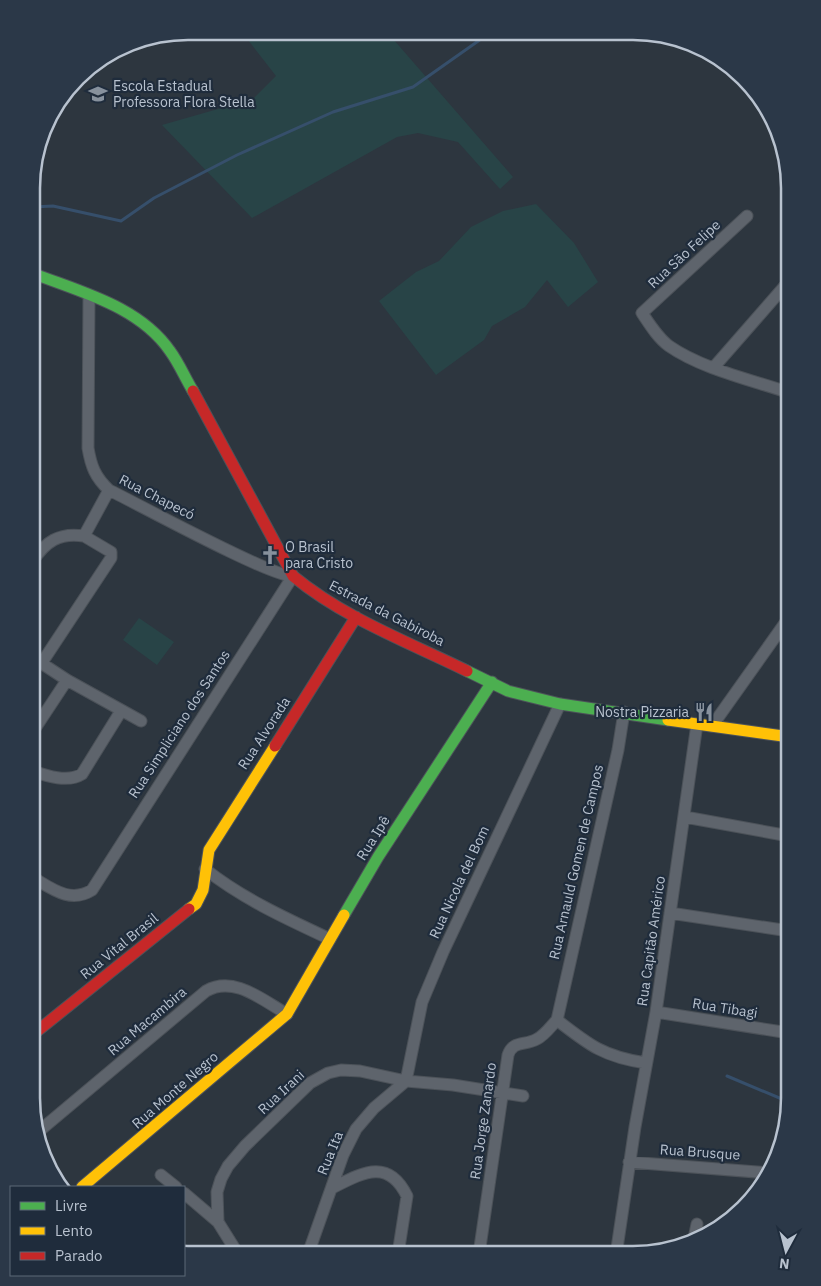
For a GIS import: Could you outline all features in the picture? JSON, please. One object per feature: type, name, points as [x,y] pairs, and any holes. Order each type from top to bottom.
[{"type":"street","name":"Rua São Felipe","points":[[714,367],[670,346],[660,338],[642,314],[747,216]]},
{"type":"street","name":"Estrada da Gabiroba","points":[[40,276],[125,310],[144,323],[170,350],[284,556],[293,576],[316,594],[356,617],[508,691],[560,704],[781,736]]},
{"type":"street","points":[[781,290],[714,367],[781,390]]},
{"type":"street","name":"Rua Chapecó","points":[[89,296],[88,448],[91,466],[98,480],[109,490],[245,558],[285,575],[293,576]]},
{"type":"street","points":[[84,536],[109,490]]},
{"type":"street","points":[[40,553],[50,541],[63,535],[84,536],[111,552],[111,558],[40,656]]},
{"type":"street","name":"Rua Simpliciano dos Santos","points":[[40,881],[70,896],[82,896],[92,890],[293,576]]},
{"type":"street","name":"Rua Alvorada","points":[[206,869],[209,850],[224,823],[356,617]]},
{"type":"street","points":[[712,726],[781,629]]},
{"type":"street","points":[[40,662],[67,680],[141,721]]},
{"type":"street","points":[[40,721],[67,680]]},
{"type":"street","name":"Rua Ipê","points":[[287,1014],[378,858],[492,682]]},
{"type":"street","name":"Rua Nicola del Bom","points":[[406,1081],[422,1002],[443,952],[560,704]]},
{"type":"street","points":[[40,773],[74,779],[82,774],[121,710]]},
{"type":"street","name":"Rua Arnauld Gomen de Campos","points":[[557,1020],[618,750],[624,712]]},
{"type":"street","name":"Rua Capitão Américo","points":[[617,1246],[629,1162],[656,1012],[697,724]]},
{"type":"street","points":[[685,817],[781,834]]},
{"type":"street","points":[[206,869],[230,888],[330,939]]},
{"type":"street","name":"Rua Vital Brasil","points":[[40,1029],[196,904],[204,894],[207,878],[206,869]]},
{"type":"street","points":[[670,912],[781,930]]},
{"type":"street","name":"Rua Macambira","points":[[43,1128],[206,991],[215,986],[227,985],[246,990],[287,1014]]},
{"type":"street","name":"Rua Tibagi","points":[[656,1012],[781,1032]]},
{"type":"street","name":"Rua Monte Negro","points":[[83,1186],[287,1014]]},
{"type":"street","points":[[557,1020],[588,1044],[608,1055],[646,1063]]},
{"type":"street","name":"Rua Jorge Zanardo","points":[[480,1246],[510,1049],[519,1042],[538,1038],[557,1020]]},
{"type":"street","name":"Rua Irani","points":[[218,1222],[217,1192],[228,1166],[245,1146],[310,1083],[328,1073],[341,1070],[406,1081],[454,1085],[523,1096]]},
{"type":"street","name":"Rua Ita","points":[[311,1246],[343,1155],[356,1130],[374,1108],[406,1081]]},
{"type":"street","name":"Rua Brusque","points":[[629,1162],[761,1172]]},
{"type":"street","points":[[332,1188],[369,1171],[378,1171],[394,1177],[407,1196],[399,1246]]},
{"type":"street","points":[[161,1175],[175,1186]]},
{"type":"street","points":[[185,1194],[218,1222],[233,1246]]},
{"type":"street","points":[[695,1232],[697,1224]]},
{"type":"green space","points":[[248,40],[394,40],[513,177],[500,189],[458,142],[418,133],[397,137],[252,218],[162,125],[253,99],[276,76]]},
{"type":"green space","points":[[536,204],[574,243],[598,282],[568,307],[547,280],[525,307],[492,326],[484,340],[436,375],[379,301],[416,272],[439,261],[471,227],[503,211]]},
{"type":"green space","points":[[139,618],[174,642],[157,665],[123,640]]},
{"type":"waterway","points":[[40,207],[53,206],[121,221],[154,198],[237,155],[333,112],[413,87],[480,40]]},
{"type":"waterway","points":[[727,1076],[781,1099]]},
{"type":"traffic: fast","points":[[40,276],[107,302],[142,322],[170,351],[193,391]]},
{"type":"traffic: fast","points":[[467,671],[508,691],[560,704],[668,720]]},
{"type":"traffic: fast","points":[[344,915],[378,857],[492,682]]},
{"type":"traffic: slow","points":[[668,720],[781,736]]},
{"type":"traffic: slow","points":[[189,909],[196,904],[203,890],[209,850],[275,746]]},
{"type":"traffic: slow","points":[[83,1186],[287,1014],[344,915]]},
{"type":"traffic: jam","points":[[193,391],[293,576],[355,617],[467,671]]},
{"type":"traffic: jam","points":[[275,746],[356,617]]},
{"type":"traffic: jam","points":[[40,1029],[189,909]]},
{"type":"place","name":"Escola Estadual Professora Flora Stella","points":[[98,94]]},
{"type":"place","name":"O Brasil para Cristo","points":[[270,555]]},
{"type":"place","name":"Nostra Pizzaria","points":[[704,712]]}]
